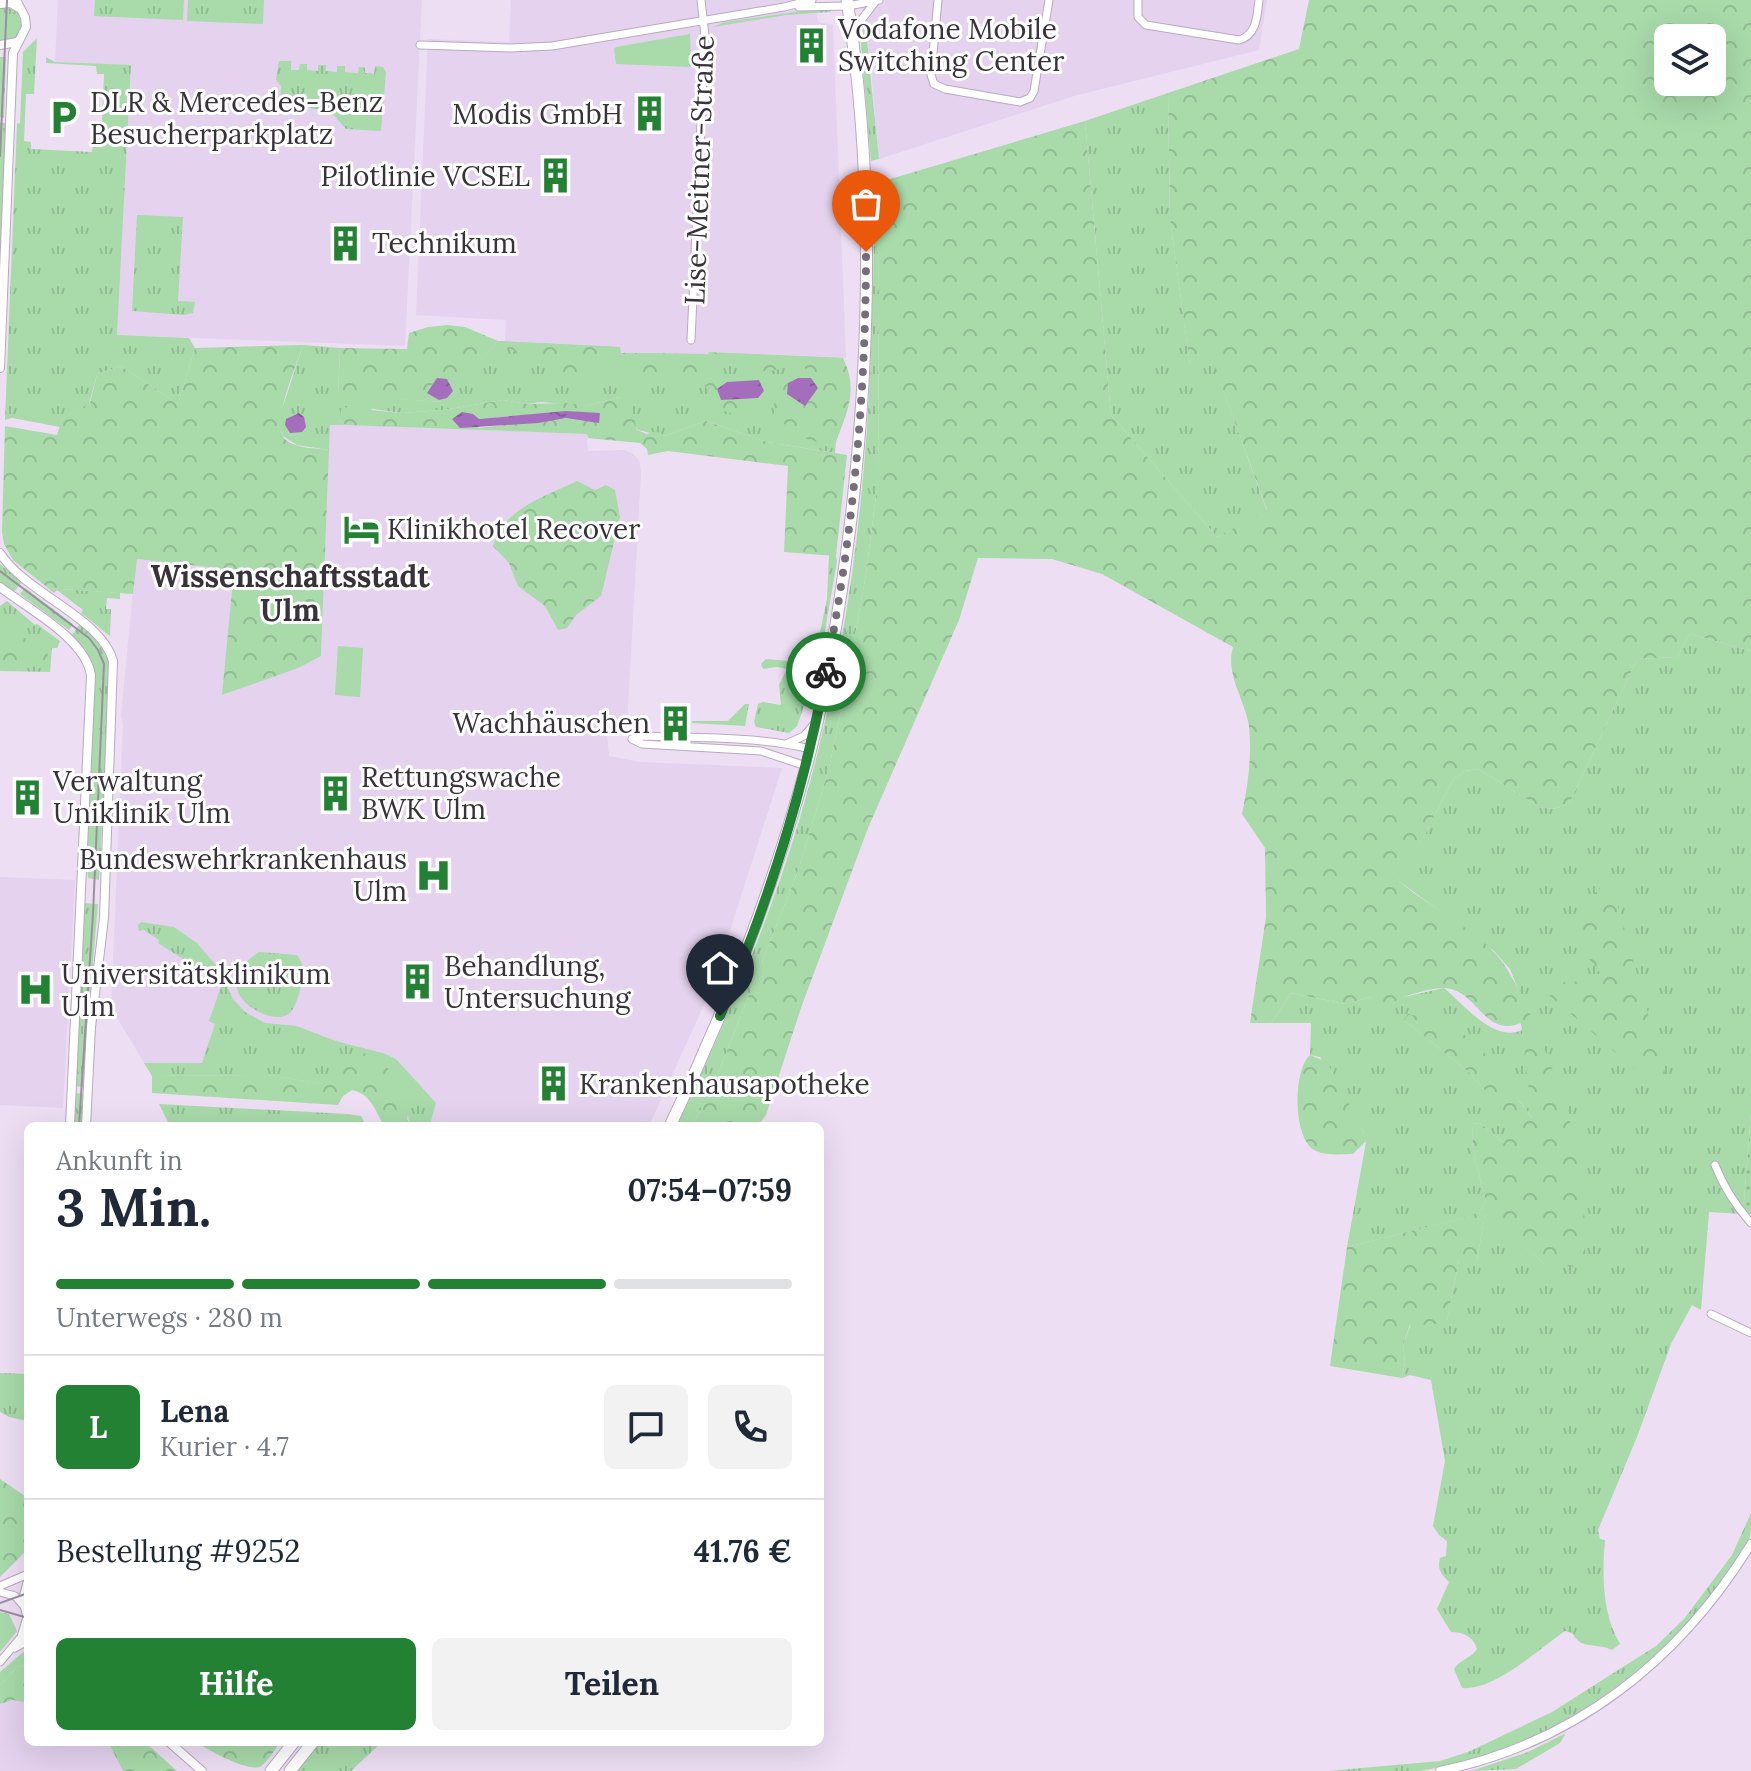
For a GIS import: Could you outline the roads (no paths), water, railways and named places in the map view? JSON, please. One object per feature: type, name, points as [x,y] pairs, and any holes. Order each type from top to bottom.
[{"type":"main road","points":[[672,1122],[732,989],[773,875],[811,749],[846,561],[862,405],[867,232],[863,136],[847,3]]},
{"type":"main road","points":[[271,1771],[291,1746]]},
{"type":"main road","points":[[290,1771],[310,1746]]},
{"type":"street","name":"Lise-Meitner-Straße","points":[[691,340],[705,21],[701,0]]},
{"type":"street","points":[[420,45],[542,47],[812,0]]},
{"type":"street","points":[[784,7],[878,0]]},
{"type":"street","points":[[854,51],[860,22],[878,0]]},
{"type":"street","points":[[938,0],[931,75],[934,84],[1020,102],[1030,98],[1034,88],[1049,0]]},
{"type":"street","points":[[1138,0],[1138,17],[1144,24],[1244,40],[1255,27],[1259,0]]},
{"type":"street","points":[[0,4],[18,4],[27,23],[25,33],[13,53],[0,368]]},
{"type":"street","points":[[0,45],[18,41]]},
{"type":"street","points":[[0,553],[18,574],[101,638],[113,664],[104,918],[92,1018],[86,1122]]},
{"type":"street","points":[[0,587],[77,644],[87,658],[91,675],[70,1122]]},
{"type":"street","points":[[787,744],[804,736],[817,721]]},
{"type":"street","points":[[806,766],[761,751],[642,744],[632,739],[643,736],[787,744],[811,749]]},
{"type":"street","points":[[1715,1165],[1734,1204],[1751,1223]]},
{"type":"street","points":[[1711,1314],[1751,1333]]},
{"type":"street","points":[[1440,1771],[1495,1758],[1525,1746],[1586,1715],[1619,1691],[1677,1641],[1729,1578],[1751,1544]]},
{"type":"street","points":[[0,1586],[24,1576]]},
{"type":"street","points":[[0,1592],[15,1596],[24,1608]]},
{"type":"street","points":[[23,1605],[24,1600]]},
{"type":"street","points":[[0,1662],[13,1649],[24,1631]]},
{"type":"street","points":[[13,1649],[24,1643]]},
{"type":"street","points":[[174,1746],[202,1771]]},
{"type":"water","points":[[437,378],[447,379],[453,391],[447,398],[439,400],[427,393]]},
{"type":"water","points":[[798,378],[811,378],[818,388],[805,406],[787,394],[788,383]]},
{"type":"water","points":[[759,380],[764,391],[758,398],[721,400],[717,389],[727,382]]},
{"type":"water","points":[[566,411],[600,413],[599,423],[566,418],[460,428],[452,419],[462,412],[479,419]]},
{"type":"water","points":[[299,413],[304,417],[306,427],[302,432],[290,433],[285,425],[286,419]]},
{"type":"tram line","points":[[0,156],[7,0]]},
{"type":"tram line","points":[[0,571],[89,638],[104,664],[93,914],[79,1122]]},
{"type":"tram line","points":[[0,1603],[24,1594]]},
{"type":"tram line","points":[[0,1610],[24,1617]]},
{"type":"place","name":"Vodafone Mobile Switching Center","points":[[812,45]]},
{"type":"place","name":"Modis GmbH","points":[[649,114]]},
{"type":"place","name":"DLR & Mercedes-Benz Besucherparkplatz","points":[[64,118]]},
{"type":"place","name":"Pilotlinie VCSEL","points":[[556,176]]},
{"type":"place","name":"Technikum","points":[[346,243]]},
{"type":"place","name":"Klinikhotel Recover","points":[[361,529]]},
{"type":"place","name":"Wachhäuschen","points":[[676,723]]},
{"type":"place","name":"Rettungswache BWK Ulm","points":[[335,793]]},
{"type":"place","name":"Verwaltung Uniklinik Ulm","points":[[27,797]]},
{"type":"place","name":"Bundeswehrkrankenhaus Ulm","points":[[433,875]]},
{"type":"place","name":"Behandlung, Untersuchung","points":[[418,982]]},
{"type":"place","name":"Universitätsklinikum Ulm","points":[[35,990]]},
{"type":"place","name":"Krankenhausapotheke","points":[[553,1084]]},
{"type":"district","name":"Wissenschaftsstadt Ulm","points":[[290,594]]}]
